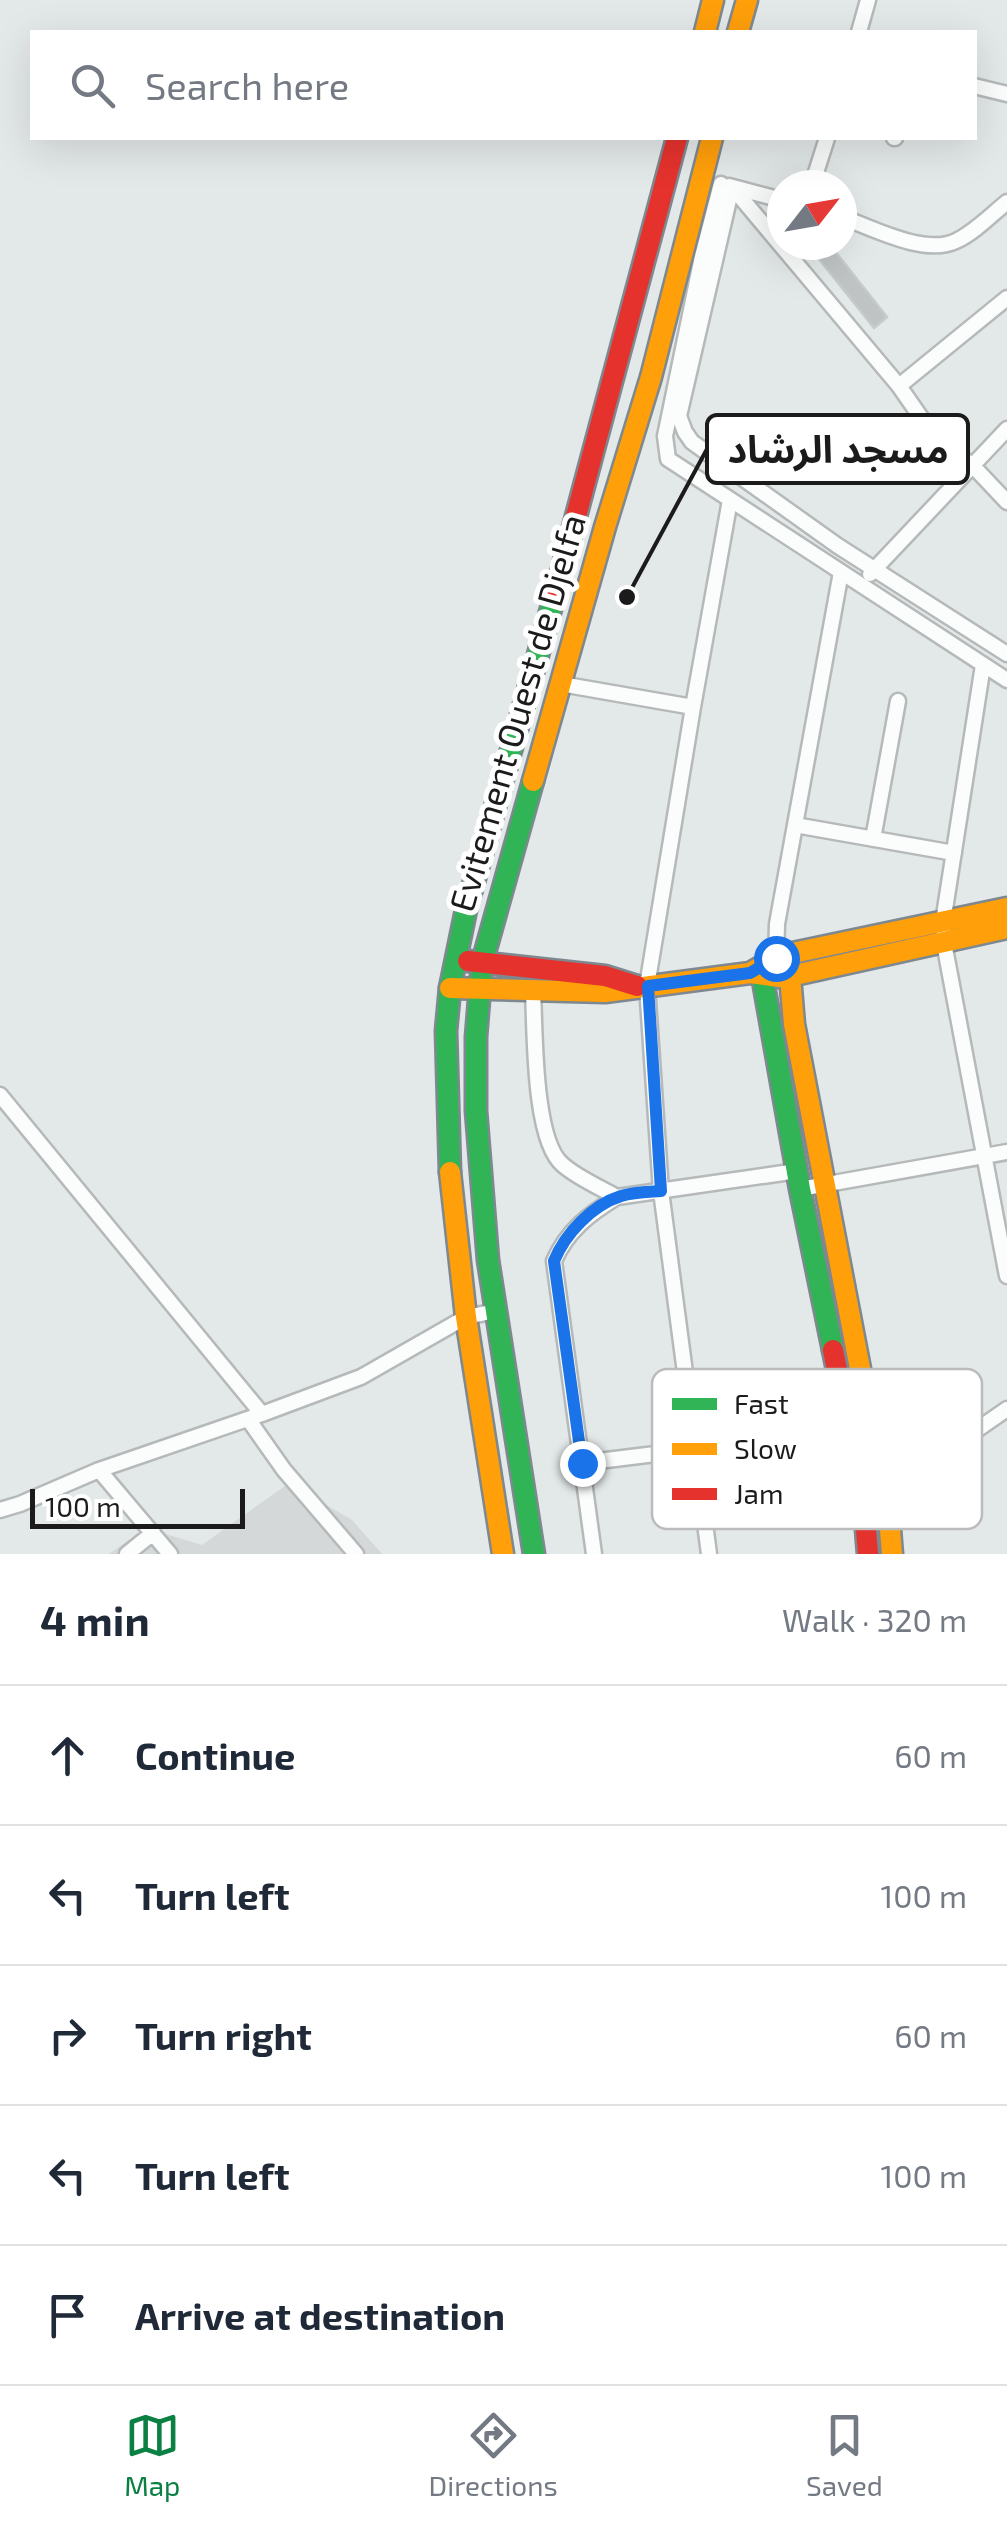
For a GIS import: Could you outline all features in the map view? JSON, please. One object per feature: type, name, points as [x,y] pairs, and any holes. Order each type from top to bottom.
[{"type":"main road","points":[[706,30],[714,0]]},
{"type":"main road","points":[[739,30],[747,0]]},
{"type":"main road","points":[[503,1554],[466,1317],[450,1177],[446,1031],[450,988],[466,910],[583,494],[676,140]]},
{"type":"main road","name":"Evitement Ouest de Djelfa","points":[[534,1554],[480,1187],[475,1027],[478,990],[482,963],[604,527],[718,183],[712,140]]},
{"type":"main road","points":[[450,988],[605,992],[756,974],[790,976],[943,932],[1007,908]]},
{"type":"main road","points":[[756,974],[776,958],[943,932],[1007,928]]},
{"type":"main road","points":[[455,959],[604,976],[643,986]]},
{"type":"main road","points":[[756,974],[835,1369]]},
{"type":"main road","points":[[790,976],[794,1024],[860,1369]]},
{"type":"main road","points":[[866,1529],[868,1554]]},
{"type":"main road","points":[[890,1529],[892,1554]]},
{"type":"street","points":[[860,30],[868,0]]},
{"type":"street","points":[[977,87],[1007,94]]},
{"type":"street","points":[[817,170],[826,140]]},
{"type":"street","points":[[718,183],[767,196]]},
{"type":"street","points":[[718,183],[899,386],[936,439],[972,466],[1007,502]]},
{"type":"street","points":[[718,183],[665,436],[668,459],[1007,680]]},
{"type":"street","points":[[718,183],[679,416],[685,432],[692,442],[874,569],[1007,654]]},
{"type":"street","points":[[857,222],[908,241],[945,246],[968,234],[1007,202]]},
{"type":"street","points":[[899,386],[1007,298]]},
{"type":"street","points":[[860,584],[1007,429]]},
{"type":"street","points":[[685,1369],[661,1191],[643,986],[730,500]]},
{"type":"street","points":[[776,958],[776,924],[840,572]]},
{"type":"street","points":[[983,664],[943,932],[1007,1276]]},
{"type":"street","points":[[561,684],[693,707]]},
{"type":"street","points":[[874,839],[898,702]]},
{"type":"street","points":[[795,825],[954,853]]},
{"type":"street","points":[[534,991],[538,1088],[552,1151],[561,1164],[616,1197]]},
{"type":"street","points":[[0,1096],[6,1109],[255,1416],[284,1470],[356,1554]]},
{"type":"street","points":[[594,1554],[554,1261],[562,1242],[577,1226],[616,1197],[799,1180],[826,1184],[1007,1152]]},
{"type":"street","points":[[0,1510],[99,1470],[360,1377],[466,1317],[496,1311]]},
{"type":"street","points":[[982,1426],[1007,1409]]},
{"type":"street","points":[[582,1463],[652,1454]]},
{"type":"street","points":[[99,1470],[170,1554]]},
{"type":"street","points":[[707,1529],[710,1554]]},
{"type":"street","points":[[127,1554],[153,1533]]},
{"type":"shaded area","points":[[289,1483],[352,1520],[382,1554],[109,1554],[146,1528],[202,1545]]},
{"type":"building","points":[[820,260],[842,260],[887,317],[874,328]]},
{"type":"traffic: fast","points":[[450,1172],[446,1031],[450,988],[466,910],[556,591]]},
{"type":"traffic: fast","points":[[533,781],[482,963],[476,1111],[488,1260],[534,1554]]},
{"type":"traffic: fast","points":[[762,975],[833,1350]]},
{"type":"traffic: slow","points":[[706,30],[713,0]]},
{"type":"traffic: slow","points":[[739,30],[747,0]]},
{"type":"traffic: slow","points":[[533,781],[651,377],[711,140]]},
{"type":"traffic: slow","points":[[750,973],[788,954],[1007,908]]},
{"type":"traffic: slow","points":[[450,988],[605,992],[750,973],[790,976],[1007,928]]},
{"type":"traffic: slow","points":[[790,976],[794,1024],[860,1369]]},
{"type":"traffic: slow","points":[[450,1172],[466,1317],[503,1554]]},
{"type":"traffic: slow","points":[[890,1529],[892,1554]]},
{"type":"traffic: jam","points":[[556,591],[676,140]]},
{"type":"traffic: jam","points":[[468,961],[605,976],[637,986]]},
{"type":"traffic: jam","points":[[833,1350],[837,1369]]},
{"type":"traffic: jam","points":[[866,1529],[868,1554]]},
{"type":"place","name":"مسجد الرشاد","points":[[627,597]]},
{"type":"route","points":[[582,1463],[554,1261],[562,1242],[596,1210],[616,1197],[661,1191],[648,986],[750,973],[776,958]]}]
